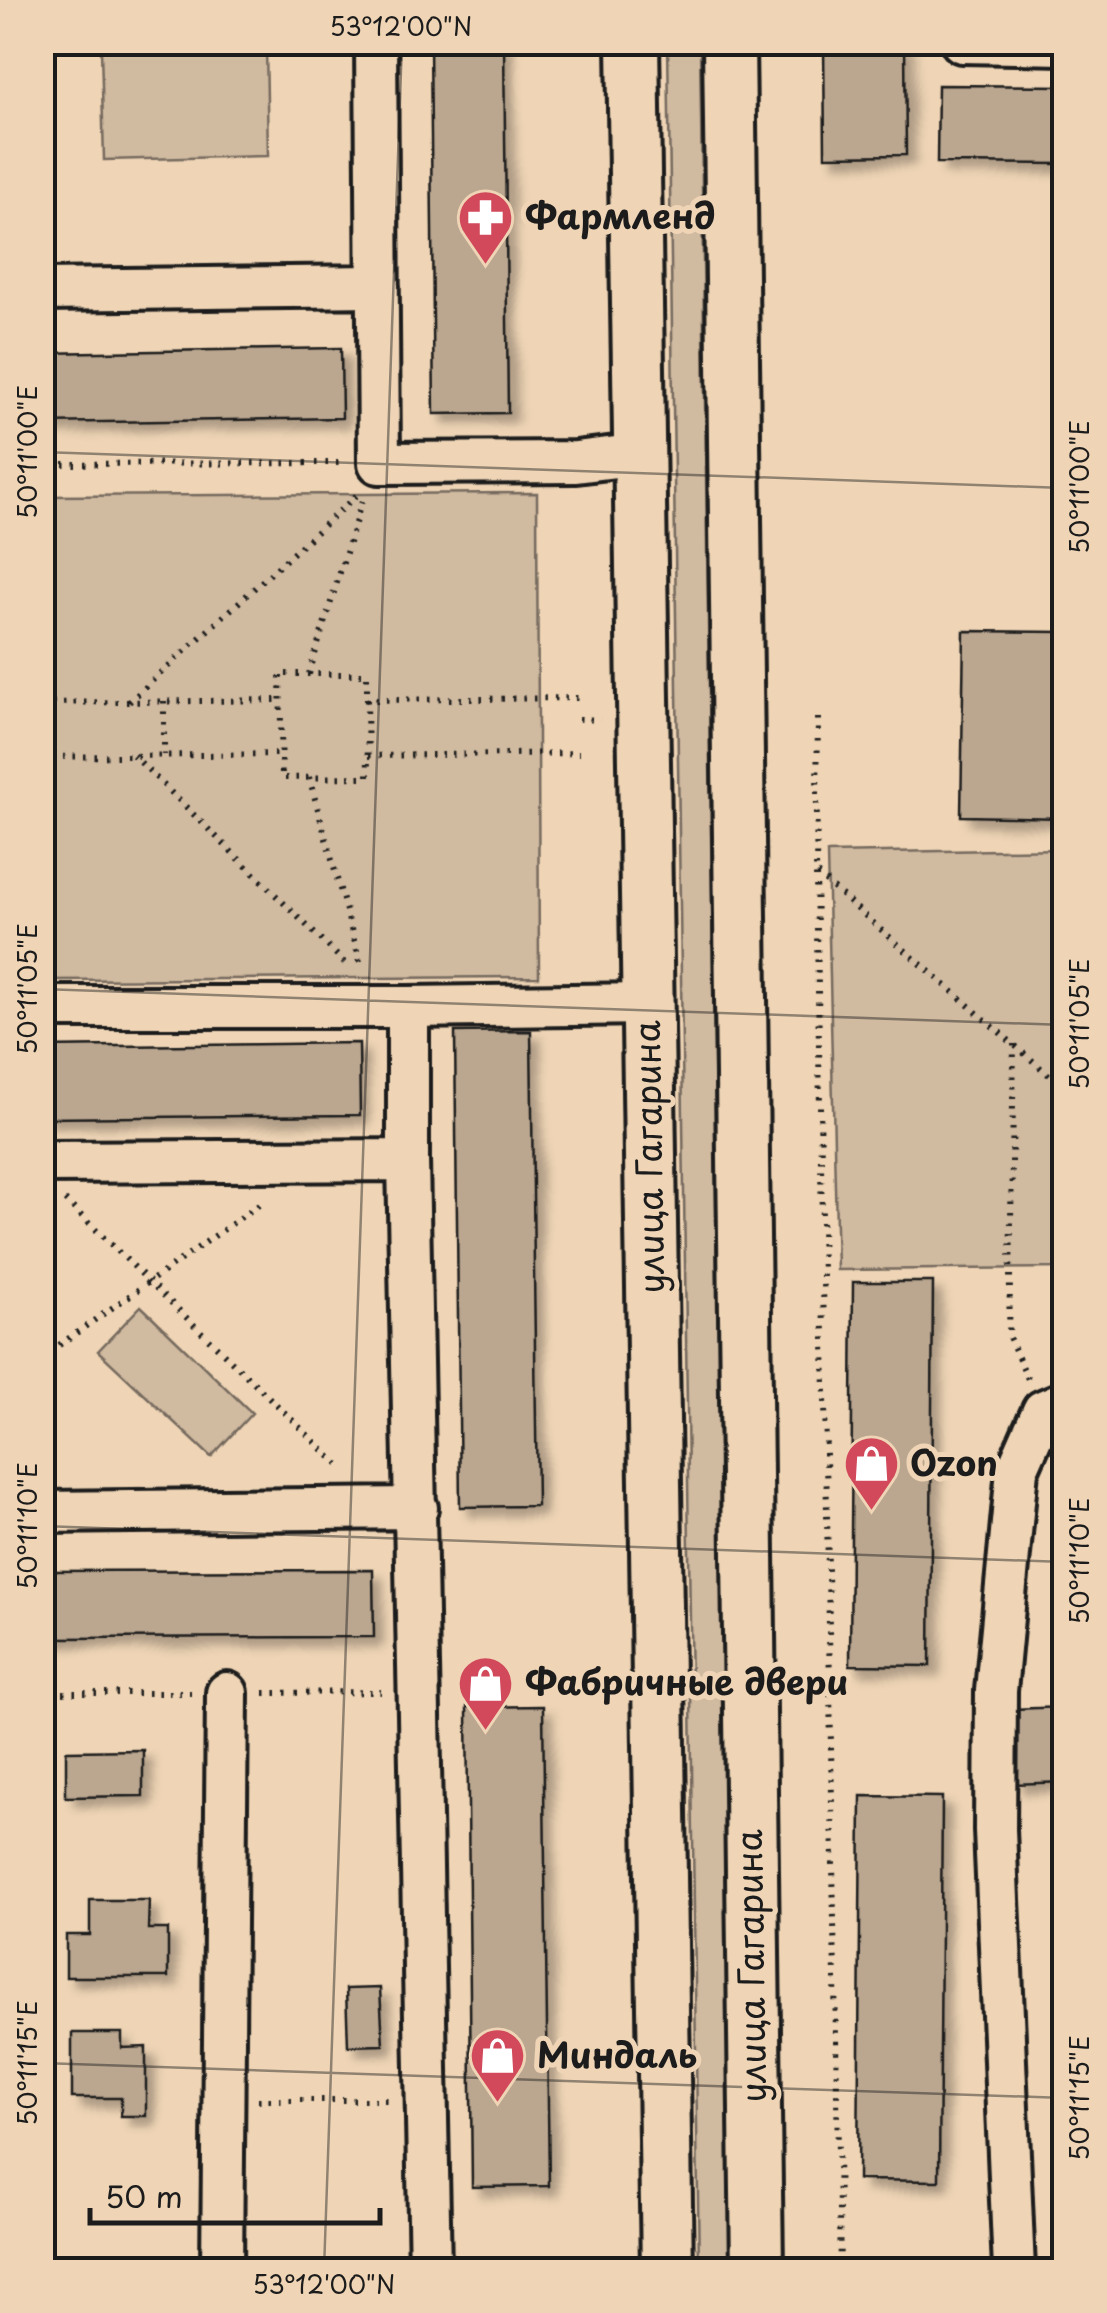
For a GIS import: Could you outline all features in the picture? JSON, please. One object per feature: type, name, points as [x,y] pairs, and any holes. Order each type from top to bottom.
[{"type":"main road","name":"улица Гагарина","points":[[633,42],[667,2270]]},
{"type":"main road","name":"улица Гагарина","points":[[729,42],[757,2270]]},
{"type":"street","points":[[376,42],[378,463],[576,462],[640,454]]},
{"type":"street","points":[[962,42],[1064,44]]},
{"type":"street","points":[[42,290],[378,286]]},
{"type":"street","points":[[42,1008],[648,1004]]},
{"type":"street","points":[[408,1007],[399,1507],[427,2100],[430,2270]]},
{"type":"street","points":[[49,1176],[321,1160],[408,1160]]},
{"type":"street","points":[[1014,2270],[995,1830],[996,1690],[1017,1470],[1054,1406]]},
{"type":"street","points":[[42,1512],[399,1507]]},
{"type":"street","points":[[222,2270],[227,1693]]},
{"type":"path","points":[[42,464],[378,463]]},
{"type":"path","points":[[129,702],[366,487],[310,674]]},
{"type":"path","points":[[280,674],[310,674],[367,674],[368,777],[282,778],[280,674]]},
{"type":"path","points":[[367,700],[578,698]]},
{"type":"path","points":[[42,703],[281,700]]},
{"type":"path","points":[[164,701],[164,755]]},
{"type":"path","points":[[818,718],[816,873],[840,2270]]},
{"type":"path","points":[[368,756],[579,753]]},
{"type":"path","points":[[42,757],[282,754]]},
{"type":"path","points":[[134,756],[367,985],[309,778]]},
{"type":"path","points":[[816,873],[1064,1088]]},
{"type":"path","points":[[1014,1044],[1009,1337],[1054,1406]]},
{"type":"path","points":[[42,1357],[321,1160]]},
{"type":"path","points":[[49,1176],[150,1282],[399,1507]]},
{"type":"path","points":[[224,2100],[427,2100]]},
{"type":"shaded area","points":[[668,43],[700,43],[731,2270],[699,2270]]},
{"type":"shaded area","points":[[266,45],[268,156],[104,160],[101,49]]},
{"type":"shaded area","points":[[537,493],[539,977],[43,980],[43,496]]},
{"type":"shaded area","points":[[1064,849],[1064,1268],[837,1270],[827,853]]},
{"type":"shaded area","points":[[141,1306],[252,1413],[211,1457],[98,1351]]},
{"type":"building","points":[[430,42],[504,42],[508,413],[434,414]]},
{"type":"building","points":[[824,42],[905,42],[906,155],[825,156]]},
{"type":"building","points":[[938,85],[1064,86],[1064,164],[937,163]]},
{"type":"building","points":[[341,348],[342,418],[42,423],[42,353]]},
{"type":"building","points":[[964,631],[1064,632],[1064,818],[961,816]]},
{"type":"building","points":[[531,1031],[537,1506],[460,1507],[455,1032]]},
{"type":"building","points":[[359,1043],[360,1115],[42,1118],[42,1047]]},
{"type":"building","points":[[853,1282],[933,1282],[930,1666],[850,1665]]},
{"type":"building","points":[[373,1570],[374,1637],[42,1638],[42,1571]]},
{"type":"building","points":[[543,1706],[549,2186],[472,2187],[467,1707]]},
{"type":"building","points":[[1064,1707],[1064,1782],[1014,1784],[1012,1709]]},
{"type":"building","points":[[143,1750],[143,1796],[66,1797],[66,1751]]},
{"type":"building","points":[[861,1796],[942,1797],[939,2181],[858,2180]]},
{"type":"building","points":[[90,1900],[149,1900],[148,1929],[168,1929],[168,1977],[66,1977],[66,1935],[90,1935]]},
{"type":"building","points":[[380,1988],[383,2045],[348,2046],[346,1989]]},
{"type":"building","points":[[72,2033],[122,2033],[122,2048],[146,2047],[146,2116],[121,2116],[121,2098],[72,2098]]},
{"type":"place","name":"Фармленд","points":[[486,266]]},
{"type":"place","name":"Ozon","points":[[871,1513]]},
{"type":"place","name":"Фабричные двери","points":[[486,1732]]},
{"type":"place","name":"Миндаль","points":[[498,2105]]}]
